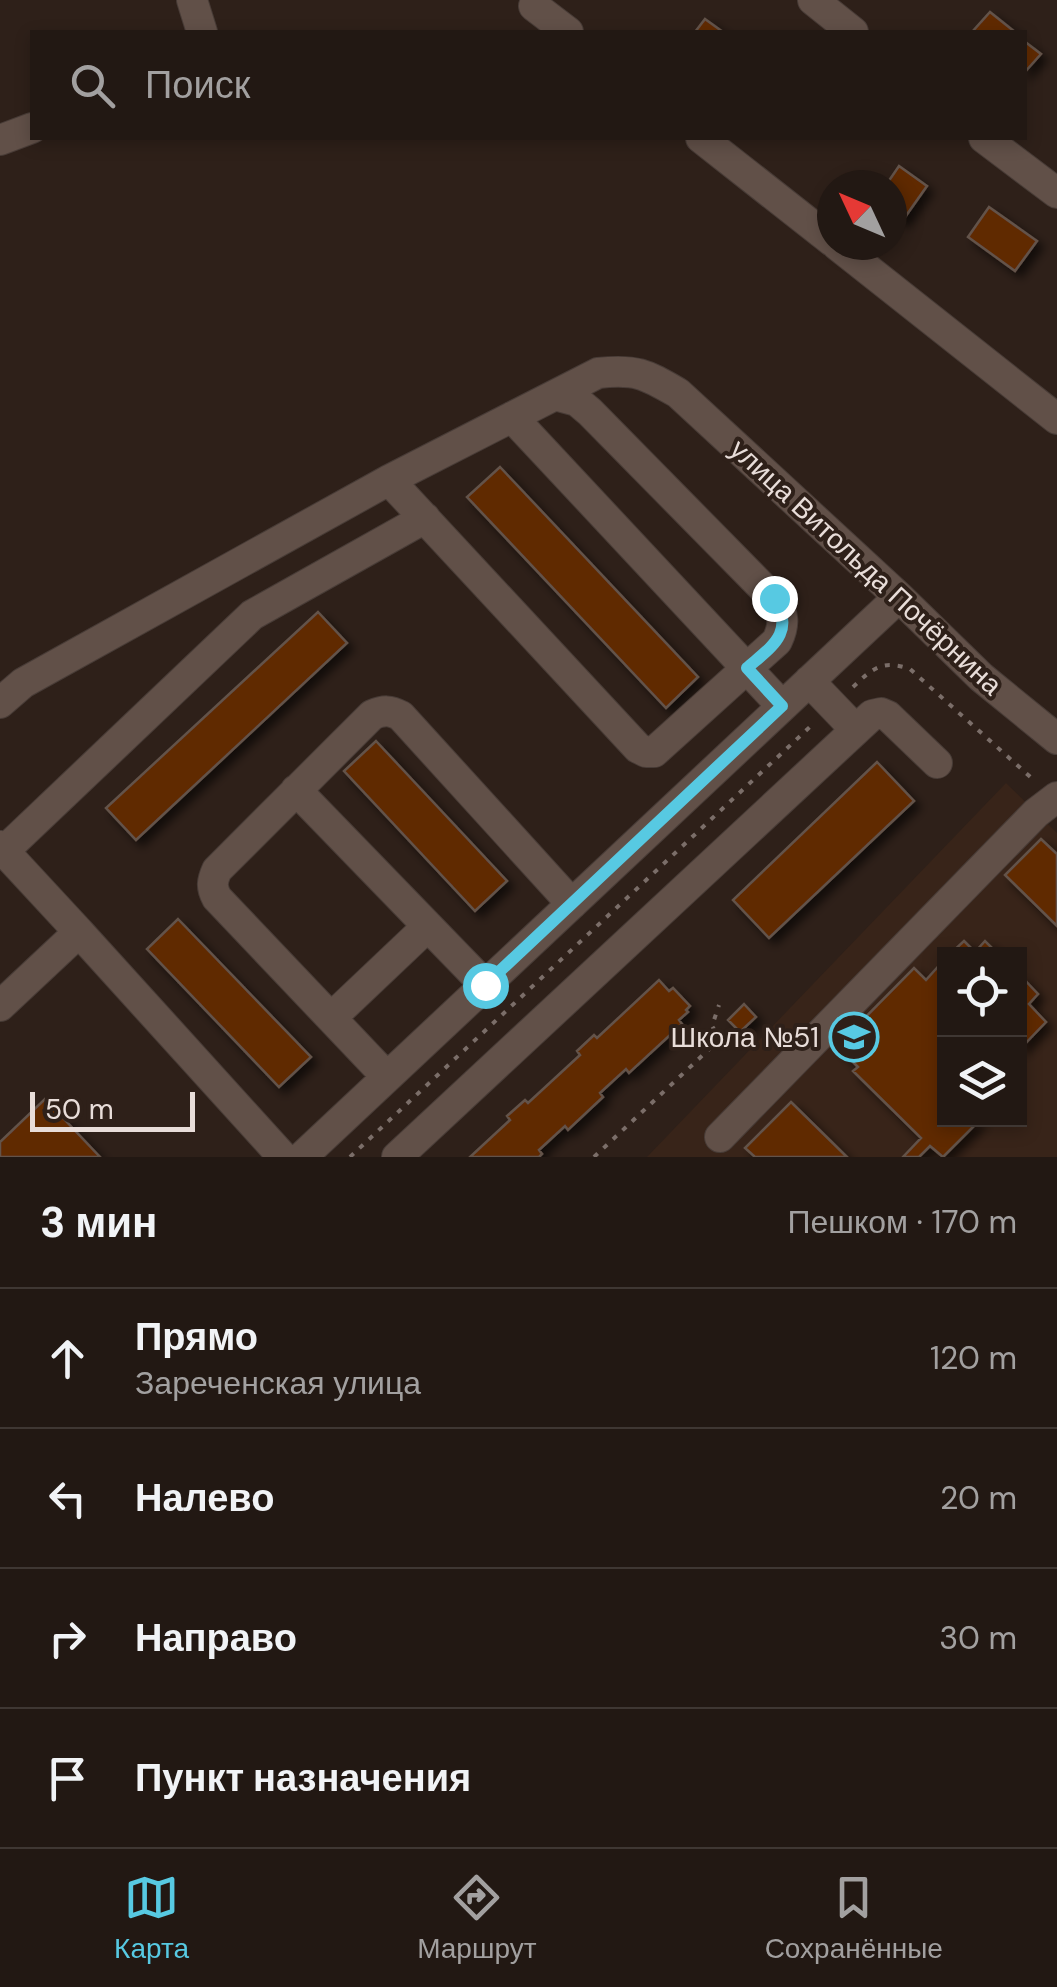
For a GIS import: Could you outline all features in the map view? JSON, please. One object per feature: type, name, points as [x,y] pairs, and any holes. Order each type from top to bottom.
[{"type":"street","points":[[192,0],[201,30]]},
{"type":"street","points":[[813,0],[850,30]]},
{"type":"street","points":[[534,6],[565,30]]},
{"type":"street","points":[[0,140],[30,129]]},
{"type":"street","points":[[704,140],[817,230]]},
{"type":"street","points":[[987,140],[1057,193]]},
{"type":"street","points":[[856,260],[1057,419]]},
{"type":"street","name":"улица Витольда Почёрнина","points":[[0,703],[23,683],[389,480],[598,373],[622,370],[643,373],[678,393],[980,677],[1057,738]]},
{"type":"street","points":[[389,480],[638,748],[654,752],[777,641],[783,628],[781,609],[590,412],[577,402],[555,395]]},
{"type":"street","points":[[512,417],[782,706]]},
{"type":"street","points":[[425,518],[252,615],[2,848],[299,1156],[899,598]]},
{"type":"street","points":[[809,682],[856,730]]},
{"type":"street","points":[[386,1078],[218,898],[212,880],[372,715],[382,710],[401,716],[572,904]]},
{"type":"street","points":[[396,1157],[872,715],[888,716],[936,763]]},
{"type":"street","points":[[296,790],[485,985]]},
{"type":"street","points":[[720,1137],[1036,813],[1057,797]]},
{"type":"street","points":[[331,1018],[428,926]]},
{"type":"street","points":[[0,1006],[79,932]]},
{"type":"path","points":[[594,1157],[720,1039],[712,1026],[719,1004]]},
{"type":"shaded area","name":"Школа №51","points":[[1006,783],[1057,833],[1057,1157],[647,1157]]},
{"type":"building","points":[[990,12],[1012,30],[974,30]]},
{"type":"building","points":[[705,19],[720,30],[697,30]]},
{"type":"building","points":[[1027,43],[1041,54],[1027,70]]},
{"type":"building","points":[[907,172],[927,186],[907,214]]},
{"type":"building","points":[[989,207],[1037,241],[1015,271],[968,237]]},
{"type":"building","points":[[500,467],[698,677],[666,708],[467,497]]},
{"type":"building","points":[[318,612],[347,643],[136,840],[106,808]]},
{"type":"building","points":[[376,741],[507,881],[475,911],[344,771]]},
{"type":"building","points":[[877,762],[914,801],[769,938],[733,900]]},
{"type":"building","points":[[1041,839],[1057,854],[1057,926],[1005,875]]},
{"type":"building","points":[[178,919],[311,1057],[279,1087],[147,949]]},
{"type":"building","points":[[914,968],[926,980],[937,968],[937,1127],[973,1127],[943,1157],[930,1146],[919,1157],[903,1157],[921,1138],[853,1071],[858,1067],[837,1046]]},
{"type":"building","points":[[659,980],[690,1006],[679,1020],[682,1024],[629,1073],[626,1069],[600,1093],[603,1097],[568,1130],[565,1126],[539,1150],[539,1157],[470,1157],[510,1120],[507,1116],[525,1100],[528,1103],[580,1055],[577,1051],[594,1035],[597,1038]]},
{"type":"building","points":[[1027,982],[1038,994],[1029,1004],[1046,1022],[1027,1042]]},
{"type":"building","points":[[744,1004],[756,1017],[740,1032],[728,1020]]},
{"type":"building","points":[[45,1099],[100,1157],[0,1157],[0,1142]]},
{"type":"building","points":[[791,1102],[847,1157],[755,1157],[745,1148]]},
{"type":"place","name":"Школа №51","points":[[854,1037]]},
{"type":"route","points":[[485,985],[782,706],[747,668],[777,641],[783,628],[781,609],[774,598]]}]
